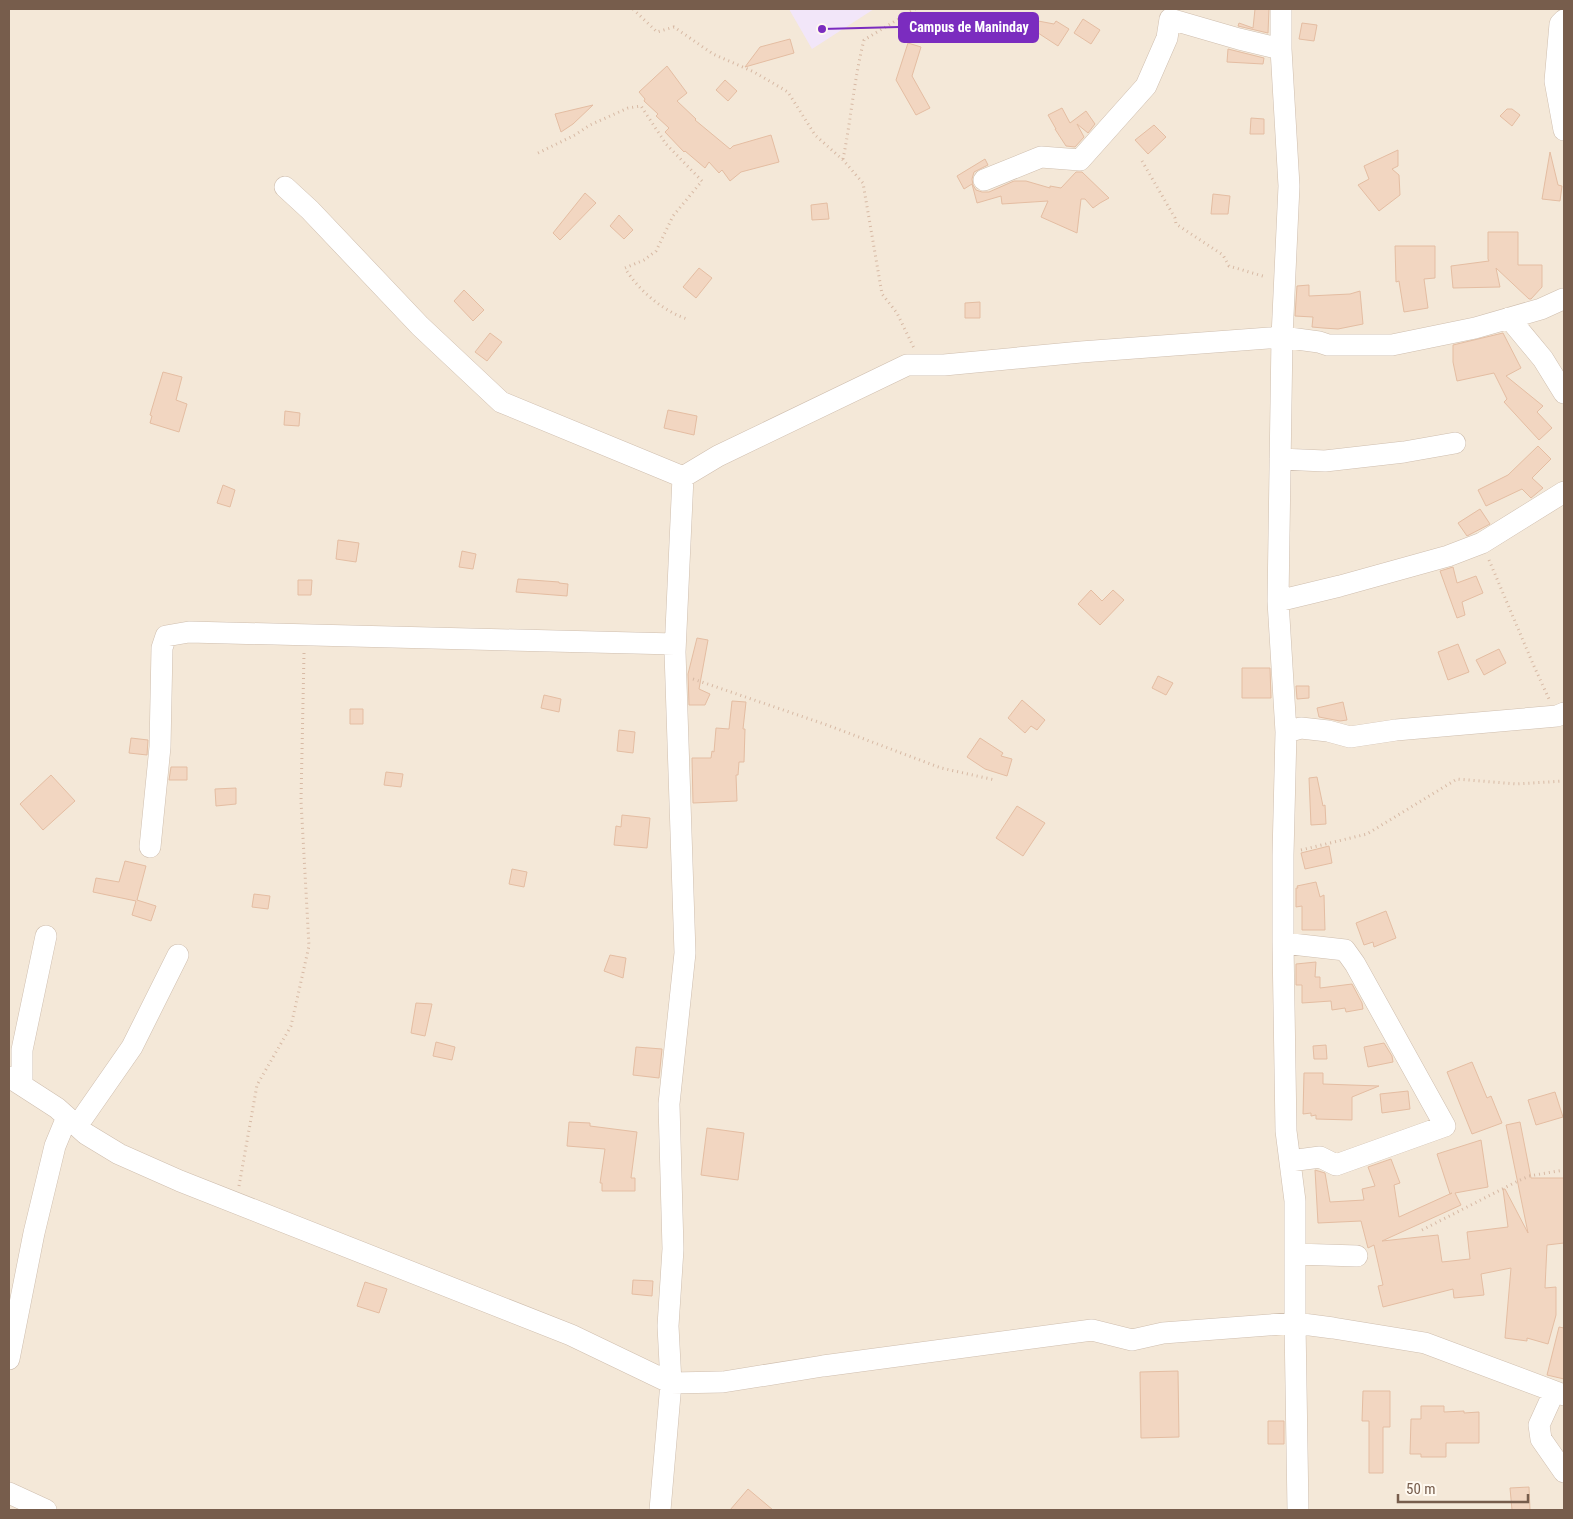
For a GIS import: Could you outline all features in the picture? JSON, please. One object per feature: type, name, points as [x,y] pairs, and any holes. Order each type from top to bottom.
[{"type":"street","points":[[1281,9],[1280,49],[1289,186],[1282,337],[1278,601],[1286,732],[1283,943],[1286,1131],[1295,1201],[1298,1510]]},
{"type":"street","points":[[984,180],[1041,157],[1080,160],[1146,86],[1167,38],[1170,19],[1239,40],[1280,49]]},
{"type":"street","points":[[1564,20],[1560,24],[1555,82],[1564,130]]},
{"type":"street","points":[[284,187],[310,210],[420,326],[501,402],[682,477]]},
{"type":"street","points":[[682,477],[718,456],[907,365],[944,365],[1081,352],[1282,337],[1320,342],[1328,345],[1392,345],[1475,328],[1541,309],[1564,297]]},
{"type":"street","points":[[1509,318],[1543,359],[1564,393]]},
{"type":"street","points":[[1280,458],[1325,460],[1404,452],[1455,443]]},
{"type":"street","points":[[660,1510],[671,1383],[668,1326],[673,1249],[669,1104],[686,953],[676,674],[682,477]]},
{"type":"street","points":[[1278,601],[1448,556],[1482,543],[1564,492]]},
{"type":"street","points":[[150,847],[160,747],[162,648],[166,636],[189,632],[676,644]]},
{"type":"street","points":[[1286,732],[1301,728],[1328,731],[1350,737],[1396,730],[1561,715]]},
{"type":"street","points":[[46,936],[16,1081],[57,1108],[86,1134],[119,1154],[180,1181],[571,1336],[671,1383],[722,1382],[823,1366],[1092,1330],[1132,1340],[1163,1333],[1295,1323],[1425,1343],[1559,1394],[1539,1425],[1541,1439],[1564,1472]]},
{"type":"street","points":[[1283,943],[1344,950],[1355,964],[1445,1126],[1336,1165],[1320,1157],[1290,1161]]},
{"type":"street","points":[[9,1359],[34,1233],[52,1156],[72,1122],[132,1047],[178,955]]},
{"type":"street","points":[[1295,1254],[1357,1256]]},
{"type":"street","points":[[9,1493],[46,1510]]},
{"type":"path","points":[[633,9],[657,32],[674,27],[713,54],[754,72],[788,92],[816,135],[864,183],[882,294],[897,313],[923,365]]},
{"type":"path","points":[[843,160],[857,67],[864,40],[915,9]]},
{"type":"path","points":[[538,153],[575,135],[590,125],[628,108],[641,106],[666,144],[702,181],[673,216],[656,251],[644,260],[625,268],[632,281],[648,295],[674,315],[687,318]]},
{"type":"path","points":[[1142,161],[1175,218],[1176,224],[1223,255],[1229,266],[1284,282]]},
{"type":"path","points":[[1482,543],[1532,664],[1561,715]]},
{"type":"path","points":[[236,1203],[257,1085],[291,1026],[309,946],[301,801],[305,634]]},
{"type":"path","points":[[676,674],[827,725],[941,768],[995,780]]},
{"type":"path","points":[[1283,855],[1367,834],[1457,779],[1516,784],[1564,781]]},
{"type":"path","points":[[1422,1230],[1529,1176],[1564,1170]]},
{"type":"shaded area","points":[[9,9],[1564,9],[1564,1510],[9,1510]]},
{"type":"shaded area","points":[[789,9],[874,9],[812,49]]},
{"type":"building","points":[[1255,9],[1269,9],[1268,33],[1238,26],[1239,23],[1253,28]]},
{"type":"building","points":[[1012,16],[1054,24],[1056,21],[1069,29],[1058,46],[1035,31],[1033,37],[1019,31],[1020,21]]},
{"type":"building","points":[[1083,19],[1100,30],[1091,44],[1074,33]]},
{"type":"building","points":[[1302,23],[1317,25],[1314,41],[1299,39]]},
{"type":"building","points":[[790,39],[794,53],[745,67],[760,47]]},
{"type":"building","points":[[908,43],[921,47],[912,76],[930,108],[916,115],[896,80]]},
{"type":"building","points":[[1228,49],[1264,58],[1263,64],[1227,62]]},
{"type":"building","points":[[667,66],[687,93],[677,101],[695,120],[730,149],[733,146],[771,135],[779,162],[741,172],[730,181],[722,170],[719,173],[709,162],[705,168],[684,152],[665,132],[669,128],[656,116],[658,114],[644,101],[645,99],[639,92]]},
{"type":"building","points":[[725,80],[737,91],[728,101],[716,90]]},
{"type":"building","points":[[593,105],[573,124],[561,132],[555,114]]},
{"type":"building","points":[[1062,108],[1070,123],[1086,111],[1095,124],[1088,133],[1077,124],[1084,137],[1075,147],[1066,146],[1048,115]]},
{"type":"building","points":[[1507,109],[1512,109],[1520,115],[1512,126],[1500,116]]},
{"type":"building","points":[[1251,118],[1264,119],[1264,134],[1250,134]]},
{"type":"building","points":[[1154,125],[1166,137],[1148,154],[1135,140]]},
{"type":"building","points":[[1398,150],[1398,166],[1392,169],[1399,175],[1400,195],[1379,211],[1358,185],[1369,179],[1364,166]]},
{"type":"building","points":[[1550,152],[1558,185],[1562,186],[1560,201],[1542,199]]},
{"type":"building","points":[[985,159],[988,165],[974,172],[972,179],[976,190],[982,192],[989,192],[1014,181],[1026,181],[1050,188],[1050,186],[1061,188],[1076,172],[1082,172],[1109,198],[1093,208],[1085,199],[1081,199],[1077,233],[1041,217],[1048,201],[1002,204],[1001,196],[977,203],[972,184],[964,189],[957,176]]},
{"type":"building","points":[[585,193],[596,203],[560,240],[553,233]]},
{"type":"building","points":[[1213,194],[1230,196],[1228,214],[1211,214]]},
{"type":"building","points":[[827,203],[829,219],[812,220],[811,205]]},
{"type":"building","points":[[619,215],[633,230],[624,239],[610,226]]},
{"type":"building","points":[[1488,232],[1518,232],[1518,265],[1542,265],[1542,287],[1531,299],[1496,268],[1500,287],[1453,288],[1451,266],[1489,261]]},
{"type":"building","points":[[1395,246],[1435,246],[1435,278],[1424,279],[1428,308],[1404,312],[1399,281],[1396,282]]},
{"type":"building","points":[[699,268],[712,278],[696,298],[683,287]]},
{"type":"building","points":[[1309,285],[1309,296],[1350,294],[1360,291],[1363,324],[1338,329],[1312,327],[1313,317],[1295,316],[1297,286]]},
{"type":"building","points":[[464,290],[484,310],[473,321],[454,301]]},
{"type":"building","points":[[980,302],[980,318],[965,318],[965,303]]},
{"type":"building","points":[[490,333],[502,342],[487,361],[475,352]]},
{"type":"building","points":[[1503,333],[1521,368],[1506,376],[1543,406],[1537,412],[1552,428],[1539,440],[1504,402],[1507,399],[1494,373],[1457,381],[1453,362],[1453,345]]},
{"type":"building","points":[[163,372],[182,377],[176,400],[187,404],[179,432],[150,423],[152,416],[150,415]]},
{"type":"building","points":[[668,410],[697,416],[694,435],[664,428]]},
{"type":"building","points":[[285,411],[300,413],[299,426],[284,425]]},
{"type":"building","points":[[1538,446],[1551,459],[1532,478],[1543,488],[1531,498],[1522,489],[1486,506],[1478,490],[1508,475]]},
{"type":"building","points":[[223,485],[235,490],[230,507],[217,503]]},
{"type":"building","points":[[1480,509],[1490,524],[1467,536],[1458,523]]},
{"type":"building","points":[[338,540],[359,543],[356,562],[336,559]]},
{"type":"building","points":[[462,551],[476,554],[473,569],[459,567]]},
{"type":"building","points":[[1453,567],[1457,583],[1476,576],[1483,593],[1462,602],[1465,615],[1457,618],[1440,571]]},
{"type":"building","points":[[518,579],[568,584],[567,596],[516,592]]},
{"type":"building","points":[[298,580],[312,580],[311,595],[298,595]]},
{"type":"building","points":[[1091,590],[1102,601],[1113,590],[1124,600],[1100,625],[1078,604]]},
{"type":"building","points":[[697,638],[708,640],[699,689],[710,694],[705,705],[689,705],[688,674]]},
{"type":"building","points":[[1458,644],[1469,672],[1448,680],[1438,652]]},
{"type":"building","points":[[1499,649],[1506,663],[1484,675],[1476,660]]},
{"type":"building","points":[[1242,668],[1270,668],[1271,698],[1242,698]]},
{"type":"building","points":[[1158,676],[1173,683],[1166,695],[1152,688]]},
{"type":"building","points":[[1296,686],[1309,686],[1309,698],[1297,699]]},
{"type":"building","points":[[544,695],[561,699],[559,712],[541,708]]},
{"type":"building","points":[[1022,700],[1045,720],[1037,730],[1031,726],[1025,733],[1008,718]]},
{"type":"building","points":[[732,701],[746,702],[743,729],[745,729],[744,762],[739,762],[738,775],[736,775],[737,801],[693,803],[692,758],[711,758],[712,751],[714,752],[716,728],[729,729]]},
{"type":"building","points":[[1343,702],[1347,720],[1340,721],[1319,717],[1317,708]]},
{"type":"building","points":[[350,709],[363,709],[363,724],[350,724]]},
{"type":"building","points":[[619,730],[635,732],[633,753],[617,751]]},
{"type":"building","points":[[131,738],[148,740],[147,755],[129,753]]},
{"type":"building","points":[[980,738],[1003,753],[1001,756],[1012,759],[1007,776],[985,769],[967,757]]},
{"type":"building","points":[[171,767],[187,767],[187,780],[169,780]]},
{"type":"building","points":[[386,772],[403,774],[401,787],[384,785]]},
{"type":"building","points":[[51,775],[75,801],[43,830],[20,804]]},
{"type":"building","points":[[1317,777],[1323,806],[1325,805],[1326,824],[1311,825],[1309,778]]},
{"type":"building","points":[[236,788],[236,804],[216,806],[215,789]]},
{"type":"building","points":[[1017,806],[1045,823],[1023,856],[996,838]]},
{"type":"building","points":[[622,815],[650,818],[647,848],[614,845],[616,826],[621,827]]},
{"type":"building","points":[[1329,846],[1332,863],[1305,869],[1301,853]]},
{"type":"building","points":[[125,861],[146,866],[137,900],[156,906],[151,921],[132,915],[136,901],[93,892],[96,878],[119,882]]},
{"type":"building","points":[[512,869],[527,872],[524,887],[509,884]]},
{"type":"building","points":[[1316,882],[1320,897],[1324,895],[1325,930],[1302,930],[1302,906],[1296,907],[1296,888],[1298,888],[1297,886]]},
{"type":"building","points":[[254,894],[270,896],[268,909],[252,907]]},
{"type":"building","points":[[1386,911],[1396,938],[1374,947],[1373,942],[1364,945],[1356,923]]},
{"type":"building","points":[[610,955],[626,958],[623,978],[604,971]]},
{"type":"building","points":[[1316,962],[1315,977],[1320,977],[1320,988],[1352,984],[1362,1003],[1363,1009],[1346,1012],[1345,1008],[1332,1010],[1331,1001],[1302,1003],[1302,985],[1296,985],[1296,964]]},
{"type":"building","points":[[416,1003],[432,1004],[425,1036],[411,1033]]},
{"type":"building","points":[[436,1042],[455,1047],[452,1060],[433,1056]]},
{"type":"building","points":[[1384,1043],[1392,1056],[1393,1062],[1368,1067],[1364,1047]]},
{"type":"building","points":[[1326,1045],[1327,1059],[1314,1059],[1313,1046]]},
{"type":"building","points":[[636,1047],[662,1049],[659,1078],[633,1075]]},
{"type":"building","points":[[1472,1062],[1487,1098],[1491,1096],[1502,1123],[1472,1134],[1447,1072]]},
{"type":"building","points":[[1304,1073],[1323,1073],[1323,1084],[1379,1086],[1352,1097],[1352,1120],[1316,1119],[1316,1115],[1311,1116],[1311,1113],[1303,1114]]},
{"type":"building","points":[[1408,1091],[1410,1109],[1382,1113],[1380,1094]]},
{"type":"building","points":[[1555,1092],[1563,1117],[1536,1125],[1528,1100]]},
{"type":"building","points":[[569,1122],[590,1123],[590,1126],[637,1132],[631,1178],[635,1178],[635,1191],[602,1191],[602,1183],[600,1183],[605,1149],[567,1146]]},
{"type":"building","points":[[1520,1122],[1531,1178],[1564,1178],[1564,1243],[1547,1245],[1545,1288],[1556,1287],[1556,1315],[1548,1344],[1527,1338],[1527,1341],[1505,1338],[1511,1268],[1481,1274],[1484,1295],[1454,1298],[1453,1289],[1383,1307],[1378,1286],[1383,1285],[1374,1245],[1368,1248],[1361,1221],[1318,1223],[1315,1170],[1325,1173],[1330,1202],[1364,1200],[1362,1189],[1375,1186],[1368,1167],[1391,1159],[1400,1183],[1394,1185],[1399,1217],[1450,1194],[1437,1154],[1481,1140],[1488,1187],[1455,1193],[1461,1205],[1382,1241],[1438,1235],[1442,1262],[1470,1259],[1467,1232],[1508,1227],[1503,1189],[1505,1189],[1528,1233],[1506,1125]]},
{"type":"building","points":[[707,1128],[744,1133],[738,1180],[701,1175]]},
{"type":"building","points":[[633,1280],[653,1281],[652,1296],[632,1294]]},
{"type":"building","points":[[365,1282],[387,1289],[379,1313],[357,1306]]},
{"type":"building","points":[[1559,1327],[1564,1328],[1564,1379],[1547,1375]]},
{"type":"building","points":[[1178,1371],[1179,1437],[1141,1438],[1140,1372]]},
{"type":"building","points":[[1363,1391],[1390,1391],[1390,1427],[1383,1427],[1383,1473],[1369,1473],[1369,1421],[1362,1421]]},
{"type":"building","points":[[1421,1406],[1444,1406],[1444,1412],[1479,1412],[1479,1443],[1446,1443],[1446,1457],[1421,1457],[1421,1454],[1410,1454],[1411,1419],[1421,1419]]},
{"type":"building","points":[[1268,1421],[1284,1421],[1284,1444],[1268,1444]]},
{"type":"building","points":[[1529,1487],[1530,1510],[1512,1510],[1510,1488]]},
{"type":"building","points":[[748,1489],[773,1510],[730,1510]]},
{"type":"place","name":"Campus de Maninday","points":[[822,29]]}]
